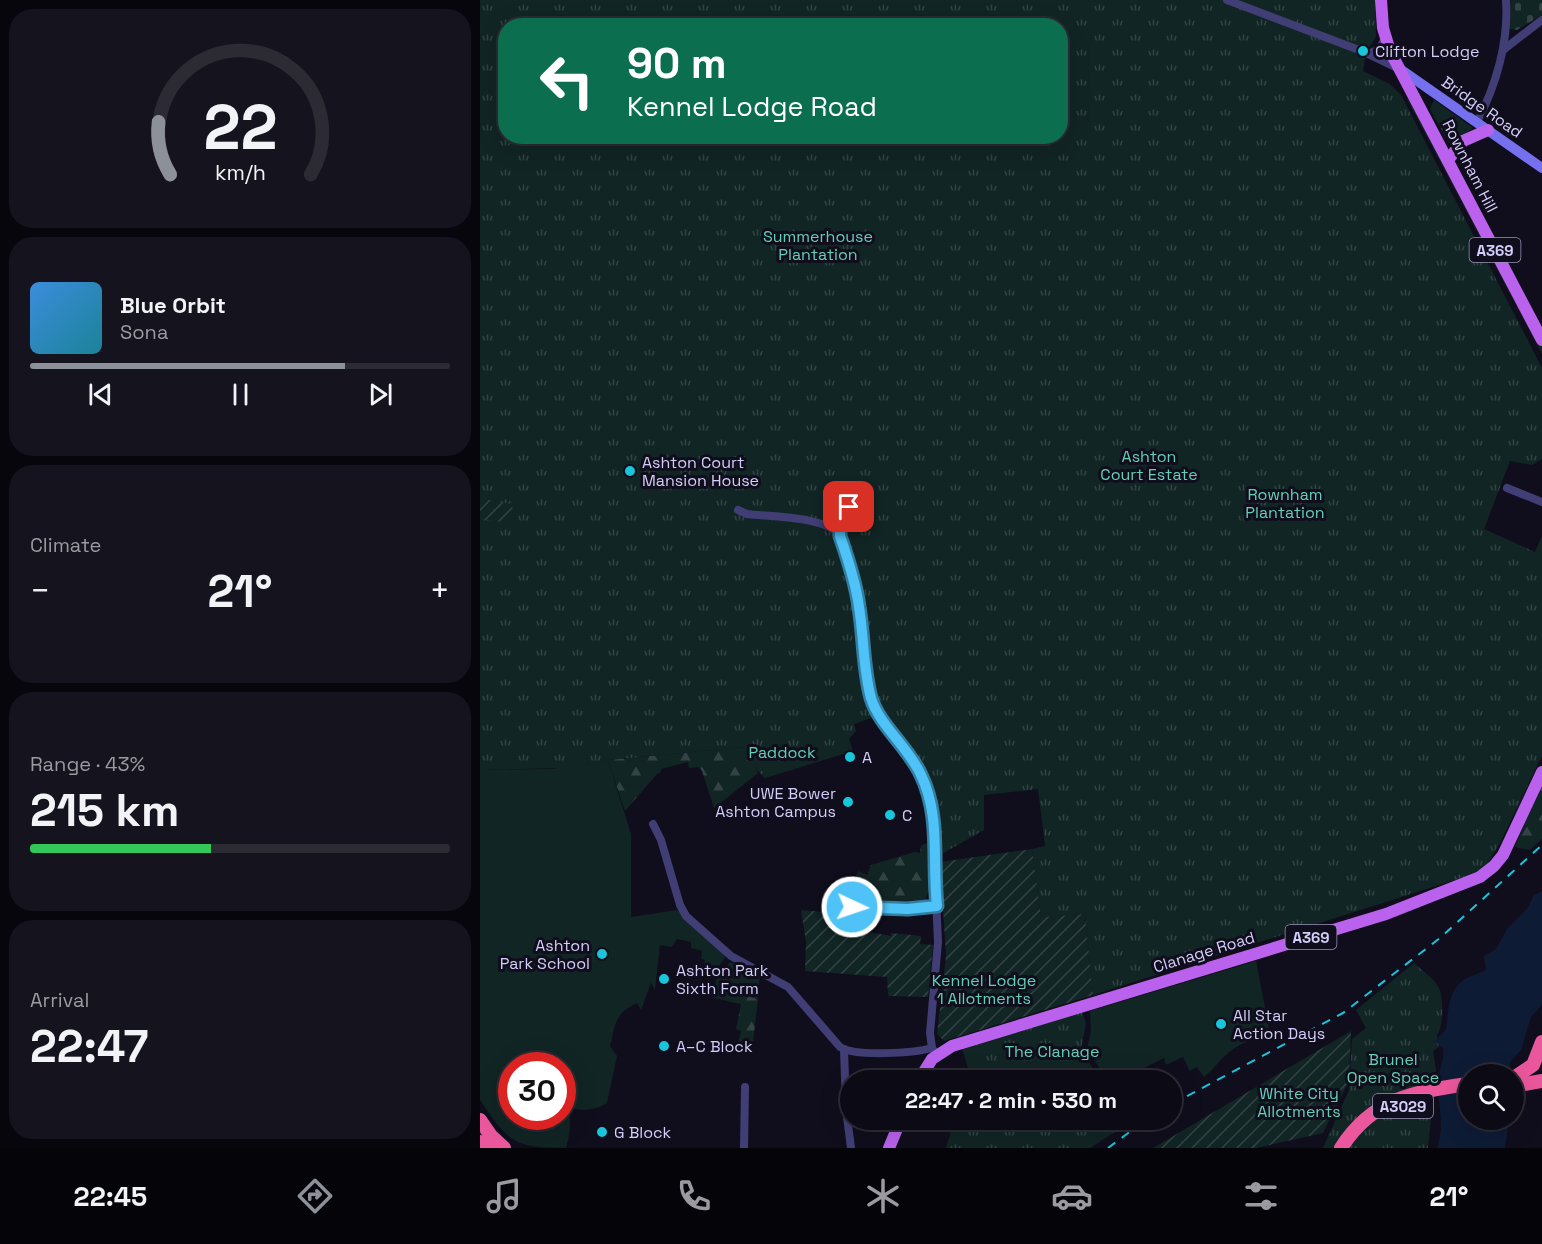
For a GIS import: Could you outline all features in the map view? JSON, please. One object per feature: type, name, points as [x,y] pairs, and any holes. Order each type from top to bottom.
[{"type":"highway","points":[[1524,1072],[1533,1065],[1542,1042]]},
{"type":"highway","points":[[1524,1080],[1540,1080]]},
{"type":"highway","name":"A3029","points":[[1341,1148],[1364,1119],[1389,1102],[1425,1090],[1458,1085]]},
{"type":"highway","name":"A3029","points":[[1351,1148],[1368,1127],[1394,1110],[1430,1098],[1458,1094]]},
{"type":"highway","points":[[480,1120],[501,1148]]},
{"type":"highway","points":[[480,1140],[501,1148]]},
{"type":"main road","name":"A369","points":[[1381,0],[1385,38],[1401,68]]},
{"type":"main road","name":"A369","points":[[1383,15],[1401,68]]},
{"type":"main road","name":"Bridge Road","points":[[1401,68],[1542,168]]},
{"type":"main road","name":"Rownham Hill","points":[[1401,68],[1542,340]]},
{"type":"main road","points":[[1448,160],[1464,141],[1488,130]]},
{"type":"main road","name":"Clanage Road","points":[[924,1070],[935,1052],[952,1046],[1386,914],[1480,877],[1503,855],[1542,772]]},
{"type":"main road","points":[[889,1148],[896,1130]]},
{"type":"street","points":[[1227,0],[1401,68]]},
{"type":"street","points":[[1477,122],[1486,105],[1503,50],[1506,0]]},
{"type":"street","points":[[1503,50],[1542,20]]},
{"type":"street","points":[[1365,52],[1380,48],[1385,38]]},
{"type":"street","points":[[1507,488],[1541,500]]},
{"type":"street","points":[[844,1049],[880,1052],[935,1052],[930,1033],[938,950],[934,825],[930,798],[916,765],[872,702],[868,686],[860,608],[840,536],[840,528],[851,502]]},
{"type":"street","points":[[738,510],[747,514],[818,523],[836,530],[840,536]]},
{"type":"street","points":[[653,824],[680,905],[686,916],[731,956],[784,984],[844,1049],[846,1109],[852,1148]]},
{"type":"street","points":[[835,905],[908,909],[937,906]]},
{"type":"street","points":[[744,1148],[745,1087]]},
{"type":"green space","name":"Ashton Court Estate","points":[[480,0],[1375,0],[1376,36],[1366,53],[1363,71],[1390,84],[1401,95],[1542,368],[1542,459],[1532,465],[1510,461],[1484,529],[1535,552],[1542,536],[1542,756],[1500,843],[1483,871],[1093,995],[1085,914],[1041,917],[1032,849],[1045,846],[1038,789],[984,795],[984,830],[940,855],[937,810],[930,785],[913,752],[876,702],[870,704],[876,715],[874,717],[854,724],[856,731],[849,739],[853,751],[765,778],[743,747],[608,760],[564,768],[480,770]]},
{"type":"green space","points":[[1511,0],[1542,0],[1542,15],[1517,30],[1510,29]]},
{"type":"green space","points":[[1411,98],[1542,347],[1542,354],[1407,99]]},
{"type":"green space","points":[[1434,100],[1473,128],[1450,145],[1430,109]]},
{"type":"green space","points":[[480,498],[512,504],[513,513],[509,523],[480,519]]},
{"type":"green space","points":[[743,747],[750,753],[758,773],[714,808],[702,771],[698,767],[689,768],[688,762],[661,769],[661,772],[625,811],[608,760]]},
{"type":"green space","name":"Ashton Park School","points":[[608,760],[631,834],[631,917],[677,910],[723,953],[725,958],[717,968],[713,965],[700,981],[705,960],[701,959],[702,951],[691,948],[691,942],[677,939],[672,947],[660,945],[655,990],[651,983],[641,1010],[637,1003],[629,1007],[620,1015],[615,1025],[610,1046],[617,1056],[607,1103],[598,1107],[587,1110],[576,1109],[576,1052],[498,1052],[498,1126],[480,1100],[480,770],[552,769]]},
{"type":"green space","points":[[1542,783],[1542,839],[1530,850],[1515,847]]},
{"type":"green space","points":[[928,843],[930,887],[924,904],[908,907],[857,903],[853,885],[858,871],[867,875],[871,865],[915,852],[920,853],[921,845]]},
{"type":"green space","name":"Kennel Lodge 1 Allotments","points":[[1032,849],[1041,917],[1085,914],[1093,995],[944,1041],[937,1034],[946,956],[940,862]]},
{"type":"green space","points":[[801,910],[855,915],[854,922],[859,923],[858,930],[891,936],[891,933],[921,936],[920,944],[933,945],[928,997],[888,996],[887,977],[805,971],[806,942]]},
{"type":"green space","points":[[1256,961],[1269,1028],[1256,1038],[1232,1050],[1204,1077],[1197,1067],[1190,1071],[1183,1057],[1166,1065],[1164,1058],[1140,1070],[1101,1070],[1087,1048],[1091,1031],[1090,1011]]},
{"type":"green space","points":[[730,962],[760,975],[758,999],[733,993],[731,1002],[711,997],[717,978]]},
{"type":"green space","name":"Brunel Open Space","points":[[1414,963],[1439,988],[1442,1006],[1441,1026],[1437,1036],[1439,1047],[1433,1051],[1436,1069],[1428,1148],[1323,1148],[1349,1090],[1352,1039],[1366,1028],[1356,1010]]},
{"type":"green space","points":[[733,993],[758,999],[753,1042],[738,1044],[741,1031],[736,1029],[741,1004],[731,1002]]},
{"type":"green space","name":"The Clanage","points":[[1082,1012],[1086,1023],[1081,1049],[1094,1070],[969,1070],[962,1048]]},
{"type":"green space","name":"White City Allotments","points":[[1351,1031],[1349,1081],[1323,1133],[1256,1148],[1153,1148]]},
{"type":"green space","name":"Ashton Park School","points":[[502,1130],[570,1130],[566,1148],[535,1147],[514,1140]]},
{"type":"green space","points":[[952,1130],[1118,1130],[1090,1148],[946,1148]]},
{"type":"water","points":[[1542,891],[1542,1005],[1531,1017],[1521,1050],[1510,1064],[1458,1064],[1458,1130],[1507,1130],[1505,1148],[1437,1148],[1441,1131],[1438,1081],[1443,1048],[1435,1041],[1446,1029],[1452,996],[1464,980],[1486,970],[1484,956],[1496,949],[1507,929],[1527,909],[1534,895]]},
{"type":"railway","points":[[1182,1099],[1343,1013],[1440,938],[1542,845]]},
{"type":"railway","points":[[1108,1148],[1132,1130]]},
{"type":"place","name":"Clifton Lodge","points":[[1363,51]]},
{"type":"place","name":"Ashton Court Mansion House","points":[[630,471]]},
{"type":"place","name":"A","points":[[850,757]]},
{"type":"place","name":"UWE Bower Ashton Campus","points":[[848,802]]},
{"type":"place","name":"C","points":[[890,815]]},
{"type":"place","name":"Ashton Park School","points":[[602,954]]},
{"type":"place","name":"Ashton Park Sixth Form","points":[[664,979]]},
{"type":"place","name":"All Star Action Days","points":[[1221,1024]]},
{"type":"place","name":"A–C Block","points":[[664,1046]]},
{"type":"place","name":"G Block","points":[[602,1132]]},
{"type":"route","points":[[849,507],[840,528],[840,536],[860,608],[868,686],[872,702],[916,765],[930,798],[934,825],[934,880],[937,906],[908,909],[852,907]]},
{"type":"park label","name":"Summerhouse Plantation","points":[[818,245]]},
{"type":"park label","name":"Rownham Plantation","points":[[1285,503]]},
{"type":"park label","name":"Paddock","points":[[782,752]]}]
